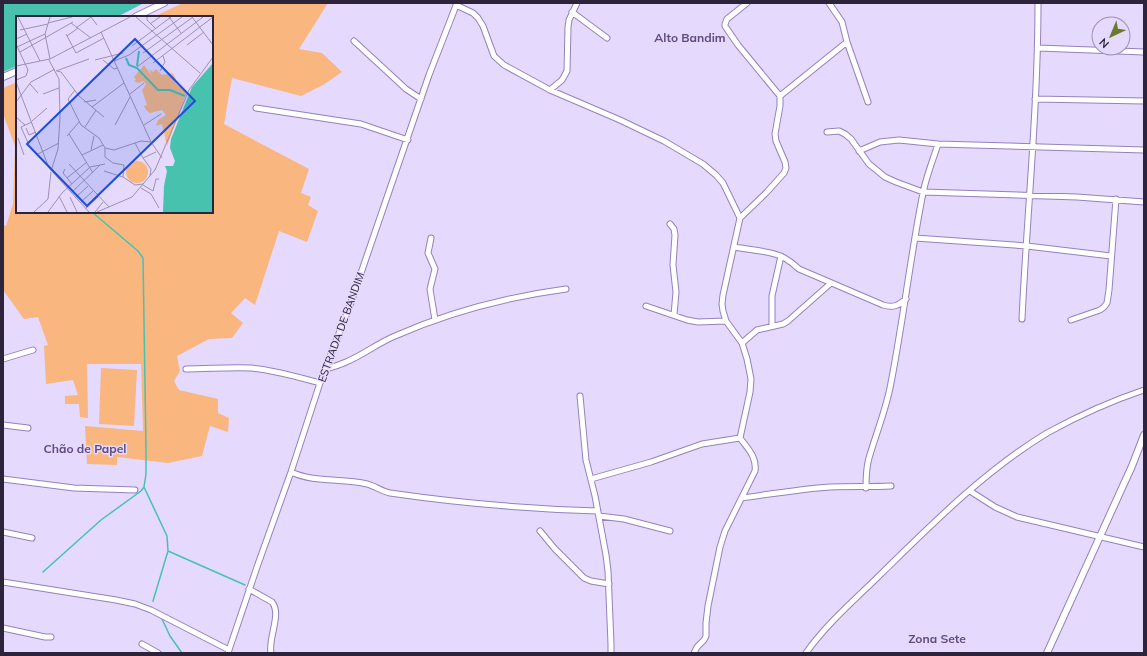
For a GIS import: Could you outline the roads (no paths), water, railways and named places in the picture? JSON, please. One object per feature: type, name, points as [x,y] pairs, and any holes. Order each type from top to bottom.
[{"type":"street","points":[[137,16],[164,3]]},
{"type":"street","points":[[550,90],[562,80],[567,71],[568,27],[572,12],[577,3]]},
{"type":"street","points":[[694,653],[706,636],[708,606],[720,547],[725,531],[742,498],[756,465],[755,459],[740,438],[750,392],[751,379],[747,359],[742,343],[726,321],[722,304],[740,218],[766,193],[784,173],[786,168],[776,141],[775,134],[780,106],[780,96],[738,45],[725,26],[728,19],[747,3]]},
{"type":"street","points":[[829,3],[842,22],[846,42],[868,102]]},
{"type":"street","points":[[1022,319],[1038,48],[1038,3]]},
{"type":"street","points":[[456,4],[473,13],[478,18],[483,26],[490,48],[497,60],[504,65],[550,90],[664,140],[703,164],[723,183],[740,218]]},
{"type":"street","name":"ESTRADA DE BANDIM","points":[[229,652],[249,589],[291,472],[320,383],[350,305],[456,4]]},
{"type":"street","points":[[572,12],[607,38]]},
{"type":"street","points":[[354,41],[406,90],[422,99]]},
{"type":"street","points":[[780,96],[846,42]]},
{"type":"street","points":[[1038,48],[1144,52]]},
{"type":"street","points":[[3,77],[16,71]]},
{"type":"street","points":[[1035,99],[1144,101]]},
{"type":"street","points":[[256,108],[361,124],[408,140]]},
{"type":"street","points":[[827,132],[839,131],[845,134],[868,164],[884,177],[923,192],[1030,195],[1116,199],[1144,202]]},
{"type":"street","points":[[859,151],[887,140],[938,144],[1144,150]]},
{"type":"street","points":[[866,488],[869,458],[885,410],[906,299],[910,266],[923,192],[938,144]]},
{"type":"street","points":[[1071,320],[1100,310],[1106,303],[1109,290],[1116,199]]},
{"type":"street","points":[[670,224],[674,229],[675,235],[673,265],[676,292],[674,315]]},
{"type":"street","points":[[431,238],[428,253],[435,270],[430,289],[435,320]]},
{"type":"street","points":[[915,238],[1026,246],[1111,256]]},
{"type":"street","points":[[734,247],[781,256],[789,260],[799,270],[859,296],[891,307],[896,306],[906,299]]},
{"type":"street","points":[[772,326],[772,296],[781,256]]},
{"type":"street","points":[[742,343],[757,330],[783,324],[788,321],[831,283]]},
{"type":"street","points":[[326,369],[345,363],[394,336],[435,320],[501,300],[527,294],[566,289]]},
{"type":"street","points":[[646,306],[687,320],[698,322],[726,321]]},
{"type":"street","points":[[3,359],[33,350]]},
{"type":"street","points":[[186,369],[252,368],[291,375],[320,383]]},
{"type":"street","points":[[806,653],[824,630],[937,519],[1004,463],[1047,433],[1101,407],[1144,390]]},
{"type":"street","points":[[580,396],[586,460],[606,555],[609,584],[612,644],[611,653]]},
{"type":"street","points":[[3,426],[28,428]]},
{"type":"street","points":[[1047,653],[1132,466],[1144,435]]},
{"type":"street","points":[[591,479],[651,462],[702,444],[740,438]]},
{"type":"street","points":[[291,472],[308,478],[362,483],[390,493],[464,503],[598,514],[670,531]]},
{"type":"street","points":[[3,479],[74,488],[135,490]]},
{"type":"street","points":[[742,498],[849,486],[866,488],[891,486]]},
{"type":"street","points":[[970,491],[995,507],[1017,516],[1144,547]]},
{"type":"street","points":[[540,531],[555,549],[584,578],[591,581],[609,584]]},
{"type":"street","points":[[3,532],[32,538]]},
{"type":"street","points":[[3,582],[134,604],[152,610],[229,652]]},
{"type":"street","points":[[249,589],[272,602],[274,605],[275,622],[270,644],[271,653]]},
{"type":"street","points":[[3,628],[51,637]]},
{"type":"street","points":[[142,644],[158,653]]},
{"type":"waterway","points":[[93,213],[138,251],[143,258],[146,449],[146,474],[144,487],[167,536],[168,551],[153,601]]},
{"type":"waterway","points":[[43,572],[101,520],[141,491],[144,487]]},
{"type":"waterway","points":[[168,551],[245,585]]},
{"type":"waterway","points":[[162,619],[170,636],[182,653]]},
{"type":"district","name":"Alto Bandim","points":[[690,38]]},
{"type":"district","name":"Chão de Papel","points":[[85,449]]},
{"type":"district","name":"Zona Sete","points":[[937,639]]}]
